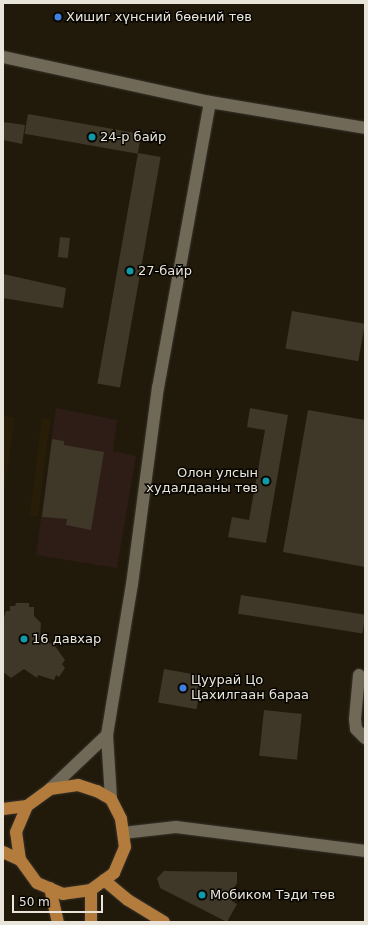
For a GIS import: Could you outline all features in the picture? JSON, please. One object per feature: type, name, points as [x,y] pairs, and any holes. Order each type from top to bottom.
[{"type":"main road","points":[[3,809],[27,806],[50,789],[78,786],[98,791],[111,799],[121,819],[125,847],[114,873],[91,890],[63,894],[37,883],[20,860],[3,852]]},
{"type":"main road","points":[[20,860],[16,832],[27,806]]},
{"type":"main road","points":[[104,880],[139,908],[164,922]]},
{"type":"main road","points":[[50,888],[58,922]]},
{"type":"main road","points":[[91,890],[91,922]]},
{"type":"street","points":[[3,57],[210,102],[365,128]]},
{"type":"street","points":[[111,799],[107,735],[131,591],[158,387],[210,102]]},
{"type":"street","points":[[359,675],[354,719],[356,729],[365,738]]},
{"type":"street","points":[[50,789],[107,735]]},
{"type":"street","points":[[123,832],[176,827],[365,851]]},
{"type":"shaded area","points":[[56,408],[117,420],[113,451],[136,456],[117,568],[36,555]]},
{"type":"shaded area","points":[[3,416],[15,418],[3,498]]},
{"type":"shaded area","points":[[42,418],[50,419],[38,516],[30,515]]},
{"type":"building","name":"24-р байр","points":[[28,114],[141,134],[138,154],[25,134]]},
{"type":"building","points":[[3,122],[25,125],[22,144],[3,140]]},
{"type":"building","name":"27-байр","points":[[138,153],[161,157],[120,387],[97,383]]},
{"type":"building","points":[[60,237],[70,238],[68,258],[58,257]]},
{"type":"building","points":[[3,274],[66,288],[63,308],[3,298]]},
{"type":"building","points":[[292,311],[365,324],[358,361],[285,348]]},
{"type":"building","name":"Олон улсын худалдааны төв","points":[[250,408],[288,415],[266,543],[228,537],[232,517],[249,520],[265,430],[247,427]]},
{"type":"building","name":"Олон улсын худалдааны төв","points":[[308,410],[365,420],[365,567],[283,552]]},
{"type":"building","points":[[52,439],[64,441],[64,445],[104,452],[91,530],[66,525],[67,519],[42,517]]},
{"type":"building","points":[[241,595],[365,615],[362,633],[238,614]]},
{"type":"building","name":"16 давхар","points":[[16,603],[29,603],[29,607],[34,607],[34,616],[41,623],[40,638],[55,646],[65,660],[62,664],[65,668],[59,677],[56,675],[54,680],[38,675],[37,678],[24,669],[11,678],[3,672],[4,617],[6,611],[10,611],[10,606],[15,606]]},
{"type":"building","points":[[164,669],[202,676],[197,709],[158,702]]},
{"type":"building","points":[[264,710],[302,714],[297,760],[259,756]]},
{"type":"building","name":"Мобиком Тэди төв","points":[[164,871],[237,872],[237,883],[230,894],[235,896],[232,901],[237,904],[227,922],[160,888],[157,878]]},
{"type":"place","name":"Хишиг хүнсний бөөний төв","points":[[58,17]]},
{"type":"place","name":"24-р байр","points":[[92,137]]},
{"type":"place","name":"27-байр","points":[[130,271]]},
{"type":"place","name":"Олон улсын худалдааны төв","points":[[266,481]]},
{"type":"place","name":"16 давхар","points":[[24,639]]},
{"type":"place","name":"Цуурай Цо Цахилгаан бараа","points":[[183,688]]},
{"type":"place","name":"Мобиком Тэди төв","points":[[202,895]]}]
